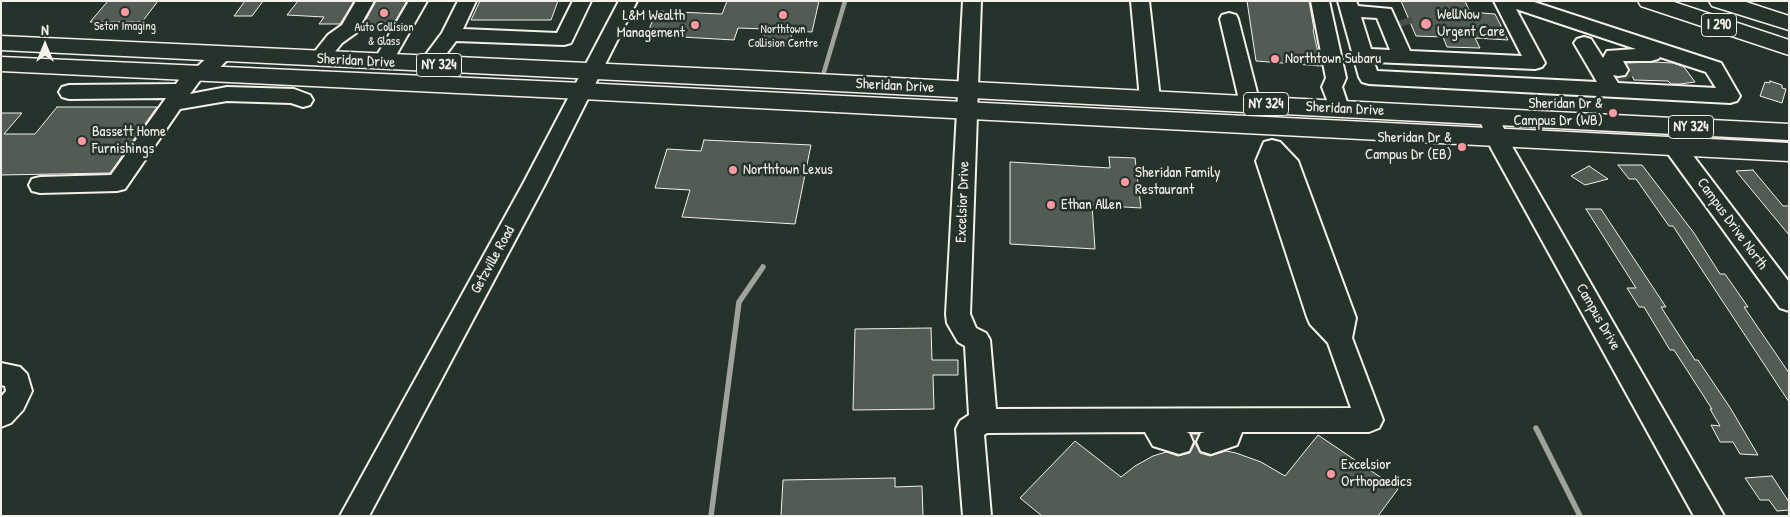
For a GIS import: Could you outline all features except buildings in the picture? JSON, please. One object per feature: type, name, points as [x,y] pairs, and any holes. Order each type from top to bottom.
[{"type":"main road","name":"I 290","points":[[1649,1],[1789,48]]},
{"type":"main road","name":"I 290","points":[[1720,1],[1789,23]]},
{"type":"main road","name":"Sheridan Drive","points":[[1,43],[383,62],[587,81],[967,100],[1150,99],[1340,108],[1674,146],[1789,152]]},
{"type":"main road","name":"Sheridan Drive","points":[[1,64],[189,85],[587,81]]},
{"type":"main road","name":"Sheridan Drive","points":[[967,100],[1268,136],[1492,126],[1789,132]]},
{"type":"street","points":[[319,59],[335,39],[349,29],[365,1]]},
{"type":"street","points":[[383,62],[418,1]]},
{"type":"street","points":[[428,65],[451,35],[467,1]]},
{"type":"street","points":[[451,35],[564,39],[582,1]]},
{"type":"street","name":"Getzville Road","points":[[354,516],[534,184],[628,1]]},
{"type":"street","name":"Excelsior Drive","points":[[972,1],[958,314],[960,324],[967,335],[977,340],[983,421]]},
{"type":"street","points":[[1140,1],[1150,99]]},
{"type":"street","points":[[1362,55],[1535,63],[1503,1]]},
{"type":"street","points":[[1512,1],[1648,46],[1714,68],[1730,96],[1621,83],[1584,43],[1648,46]]},
{"type":"street","points":[[1320,3],[1336,78],[1332,87],[1340,108]]},
{"type":"street","points":[[1349,6],[1369,77],[1467,83],[1456,59]]},
{"type":"street","points":[[1349,6],[1395,23],[1402,56]]},
{"type":"street","points":[[1233,16],[1250,104]]},
{"type":"street","points":[[40,185],[117,183],[189,85],[221,54]]},
{"type":"street","points":[[1621,83],[1611,59],[1617,54],[1678,56]]},
{"type":"street","points":[[1487,60],[1498,84]]},
{"type":"street","points":[[69,92],[189,85]]},
{"type":"street","points":[[189,85],[190,101],[227,94],[294,96],[303,100]]},
{"type":"street","name":"Campus Drive","points":[[1492,126],[1710,516]]},
{"type":"street","points":[[976,516],[970,429],[983,421],[1155,421],[1219,431],[1369,420],[1339,338],[1344,318],[1287,161],[1268,136]]},
{"type":"street","name":"Campus Drive North","points":[[1674,146],[1789,301]]},
{"type":"street","points":[[1,374],[11,375],[18,382],[19,391],[14,402],[1,415]]},
{"type":"street","points":[[1155,421],[1158,432],[1163,437],[1179,442]]},
{"type":"lane","points":[[1467,83],[1621,83]]},
{"type":"waterway","points":[[824,72],[845,1]]},
{"type":"waterway","points":[[711,516],[739,302],[763,267]]},
{"type":"waterway","points":[[1536,428],[1580,516]]},
{"type":"tunnel","points":[[1401,20],[1403,26]]},
{"type":"tunnel","points":[[1618,70],[1624,81]]},
{"type":"place","name":"Seton Imaging","points":[[125,12]]},
{"type":"place","name":"Auto Collision & Glass","points":[[384,13]]},
{"type":"place","name":"Northtown Collision Centre","points":[[783,15]]},
{"type":"place","name":"WellNow Urgent Care","points":[[1426,24]]},
{"type":"place","name":"L&M Wealth Management","points":[[695,25]]},
{"type":"place","name":"Northtown Subaru","points":[[1275,59]]},
{"type":"place","name":"Sheridan Dr & Campus Dr (WB)","points":[[1613,113]]},
{"type":"place","name":"Bassett Home Furnishings","points":[[82,141]]},
{"type":"place","name":"Sheridan Dr & Campus Dr (EB)","points":[[1462,147]]},
{"type":"place","name":"Northtown Lexus","points":[[733,170]]},
{"type":"place","name":"Sheridan Family Restaurant","points":[[1125,182]]},
{"type":"place","name":"Ethan Allen","points":[[1051,205]]},
{"type":"place","name":"Excelsior Orthopaedics","points":[[1331,474]]}]
